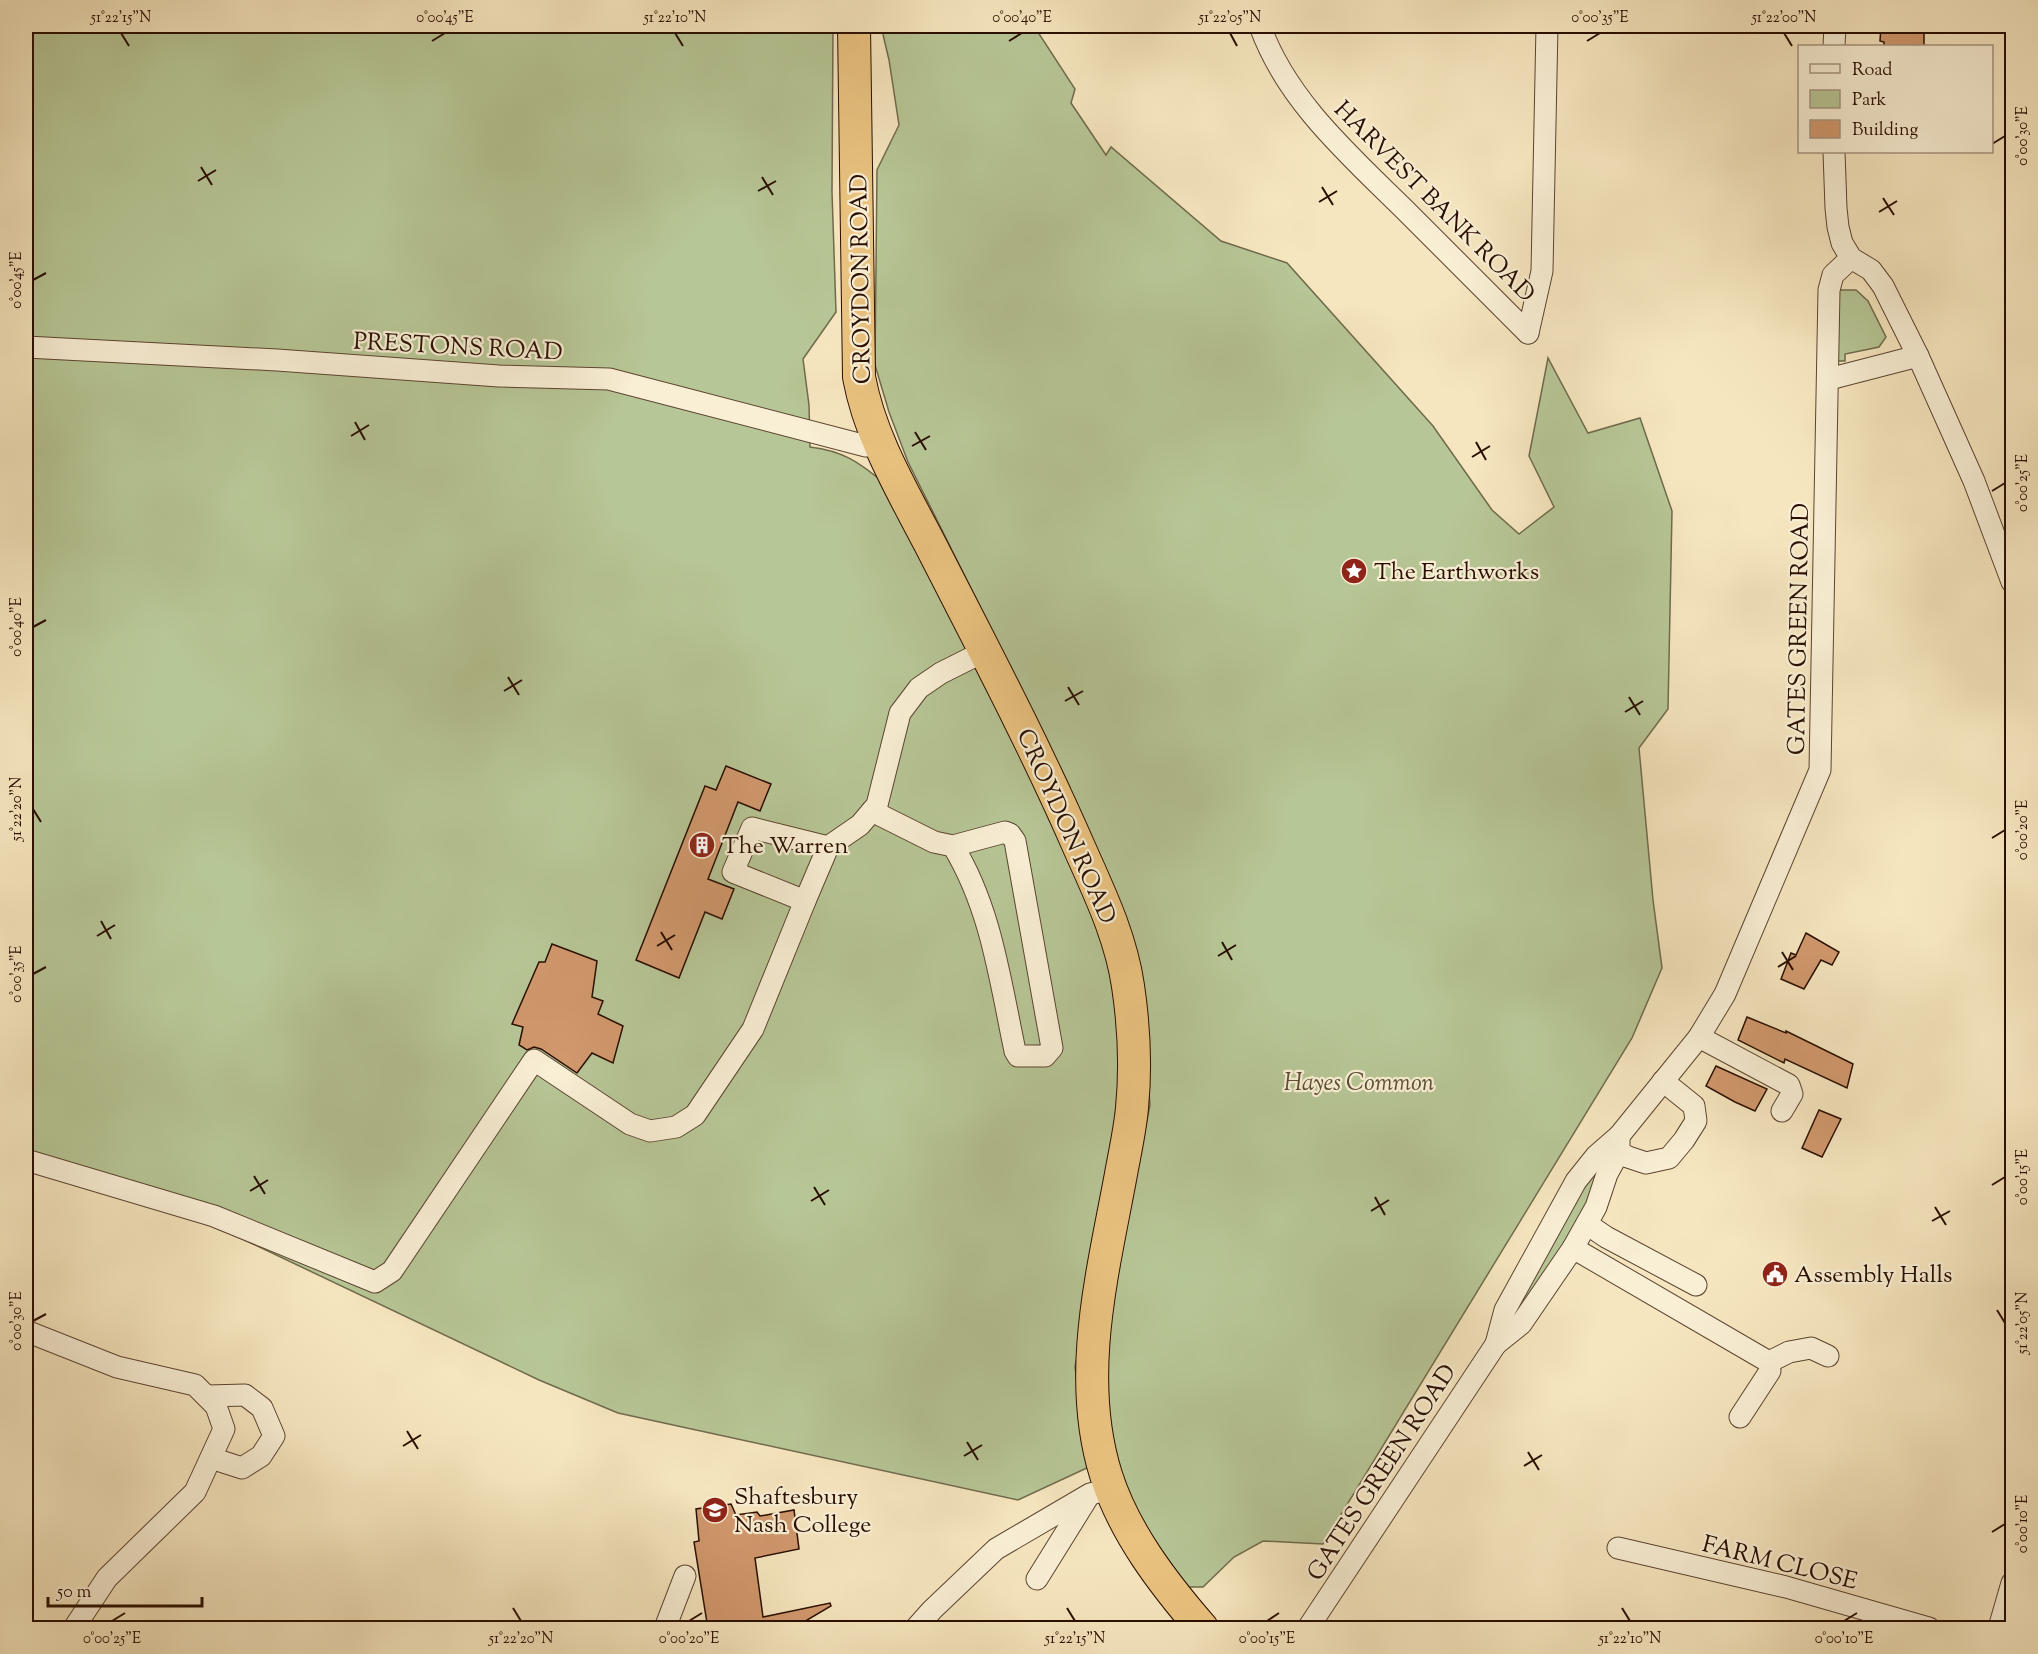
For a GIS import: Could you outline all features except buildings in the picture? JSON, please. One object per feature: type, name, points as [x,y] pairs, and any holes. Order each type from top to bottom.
[{"type":"highway","name":"CROYDON ROAD","points":[[854,26],[859,377],[864,403],[880,445],[1067,818],[1123,954],[1133,1027],[1132,1108],[1097,1301],[1093,1349],[1100,1491],[1134,1535],[1171,1591],[1202,1629]]},
{"type":"street","name":"HARVEST BANK ROAD","points":[[1260,26],[1269,50],[1297,96],[1363,169],[1528,333],[1542,271],[1547,26]]},
{"type":"street","points":[[1834,45],[1835,26]]},
{"type":"street","points":[[1834,153],[1838,227],[1842,243],[1851,258],[1871,270],[1883,286],[1918,356],[1974,481],[2013,582]]},
{"type":"street","name":"GATES GREEN ROAD","points":[[1308,1629],[1496,1344],[1521,1323],[1573,1248],[1596,1207],[1619,1144],[1663,1081],[1699,1037],[1725,994],[1820,770],[1831,281],[1837,270],[1851,258]]},
{"type":"street","name":"PRESTONS ROAD","points":[[26,347],[278,360],[500,376],[609,379],[866,446],[880,445]]},
{"type":"street","points":[[1829,379],[1918,356]]},
{"type":"street","points":[[26,1160],[214,1216],[375,1282],[392,1271],[534,1060],[630,1124],[650,1131],[676,1127],[695,1115],[753,1029],[828,847],[860,825],[877,805],[900,713],[919,688],[941,673],[985,651]]},
{"type":"street","points":[[872,811],[934,842],[953,846],[1005,832],[1015,841],[1052,1048],[1045,1056],[1018,1056],[1015,1050],[991,936],[974,885],[953,846]]},
{"type":"street","points":[[805,901],[733,872],[752,828],[828,847]]},
{"type":"street","points":[[1699,1037],[1789,1085],[1792,1094],[1782,1111]]},
{"type":"street","points":[[1619,1144],[1628,1157],[1646,1163],[1669,1158],[1684,1140],[1696,1121],[1694,1106],[1663,1081]]},
{"type":"street","name":"GATES GREEN ROAD","points":[[1496,1344],[1505,1310],[1575,1181],[1596,1156],[1619,1144]]},
{"type":"street","points":[[1587,1224],[1606,1237],[1696,1285]]},
{"type":"street","points":[[1573,1248],[1769,1362]]},
{"type":"street","points":[[26,1331],[117,1367],[195,1385],[216,1406],[224,1430],[195,1492],[107,1578],[74,1629]]},
{"type":"street","points":[[1769,1362],[1789,1352],[1811,1348],[1828,1356]]},
{"type":"street","points":[[1740,1417],[1770,1371],[1769,1362]]},
{"type":"street","points":[[208,1396],[245,1395],[262,1408],[274,1436],[261,1456],[242,1468],[211,1458]]},
{"type":"street","points":[[1037,1579],[1100,1491]]},
{"type":"street","points":[[916,1629],[932,1610],[996,1549],[1100,1491]]},
{"type":"street","name":"FARM CLOSE","points":[[1618,1548],[1786,1587],[1929,1629]]},
{"type":"street","points":[[665,1629],[685,1576]]},
{"type":"street","points":[[1999,1629],[2013,1583]]},
{"type":"green space","points":[[26,26],[833,26],[832,192],[836,312],[803,359],[809,405],[810,447],[832,451],[850,459],[884,483],[1044,794],[1114,960],[1125,1102],[1075,1367],[1089,1467],[1018,1500],[618,1413],[539,1380],[209,1223],[26,1166]]},
{"type":"green space","name":"Hayes Common","points":[[881,26],[1034,26],[1075,89],[1071,103],[1106,155],[1111,147],[1221,241],[1287,263],[1433,426],[1492,510],[1519,534],[1554,507],[1529,456],[1548,358],[1588,433],[1640,418],[1672,511],[1668,709],[1639,748],[1653,900],[1662,968],[1632,1038],[1323,1544],[1263,1541],[1234,1557],[1203,1587],[1184,1587],[1105,1462],[1098,1365],[1150,1105],[1137,952],[1067,781],[908,462],[889,412],[875,365],[877,170],[899,125]]},
{"type":"green space","points":[[1836,285],[1841,290],[1856,290],[1868,301],[1886,337],[1879,347],[1845,354],[1845,361],[1838,361]]},
{"type":"green space","points":[[1603,1158],[1578,1228],[1514,1316],[1569,1207]]},
{"type":"place","name":"The Earthworks","points":[[1354,571]]},
{"type":"place","name":"The Warren","points":[[702,845]]},
{"type":"place","name":"Assembly Halls","points":[[1775,1274]]},
{"type":"place","name":"Shaftesbury Nash College","points":[[715,1510]]}]
